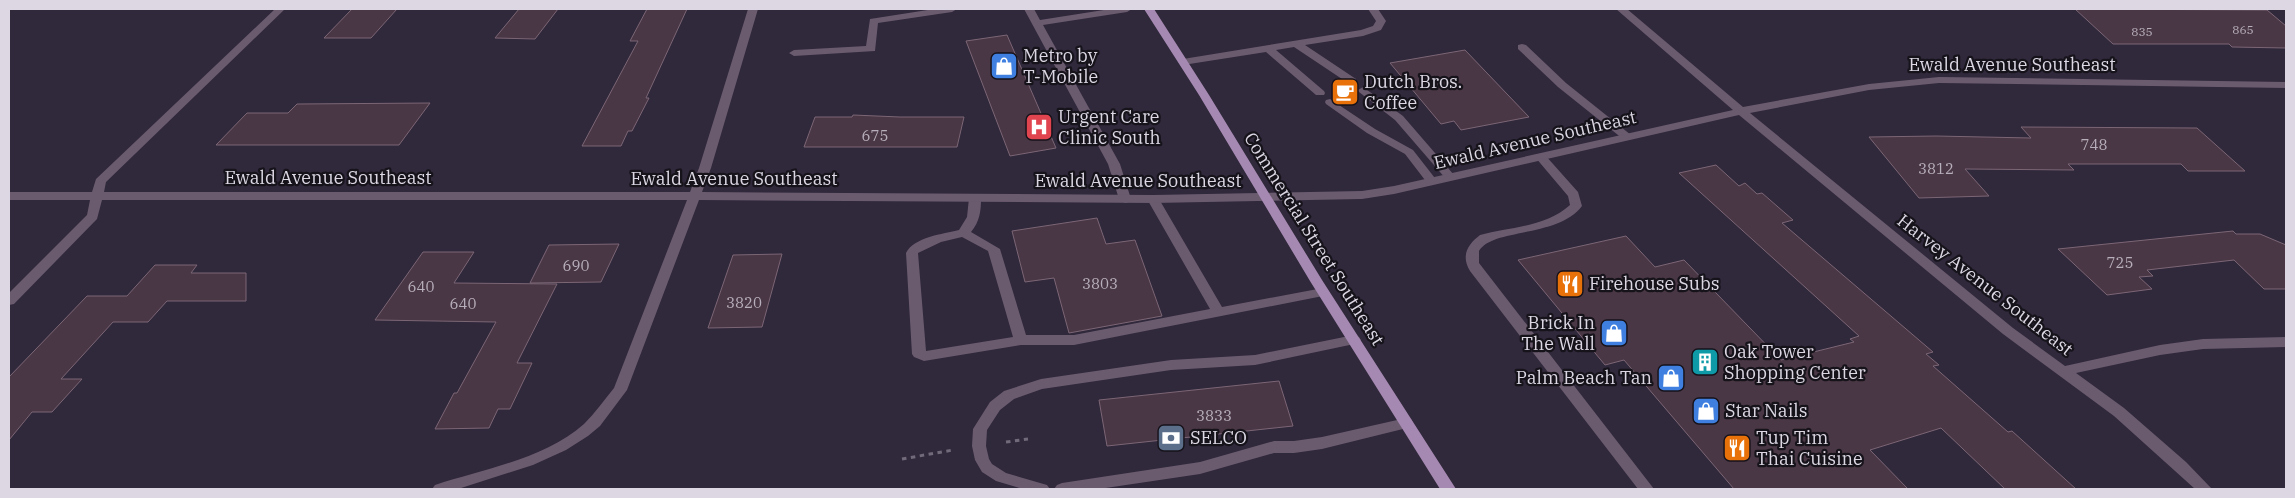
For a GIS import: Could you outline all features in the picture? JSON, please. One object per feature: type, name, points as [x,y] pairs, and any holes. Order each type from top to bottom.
[{"type":"main road","name":"Commercial Street Southeast","points":[[1149,9],[1323,292],[1448,489]]},
{"type":"street","points":[[9,301],[92,216],[100,180],[280,9]]},
{"type":"street","points":[[440,489],[532,459],[577,437],[600,417],[620,390],[695,196],[753,9]]},
{"type":"street","points":[[794,53],[871,49],[873,21],[955,9]]},
{"type":"street","points":[[1029,9],[1114,164],[1125,199]]},
{"type":"street","points":[[1037,23],[1127,9]]},
{"type":"street","points":[[1183,62],[1363,33],[1377,28],[1381,21],[1379,15],[1373,9]]},
{"type":"street","name":"Harvey Avenue Southeast","points":[[1621,9],[2008,332],[2120,412],[2204,489]]},
{"type":"street","points":[[1296,44],[1352,81]]},
{"type":"street","points":[[1522,47],[1562,85],[1627,137]]},
{"type":"street","points":[[1268,48],[1320,92]]},
{"type":"street","name":"Ewald Avenue Southeast","points":[[9,196],[695,196],[1153,199],[1362,195],[1432,182],[1741,111],[1869,87],[1939,80],[2286,85]]},
{"type":"street","points":[[1364,90],[1399,118],[1450,177]]},
{"type":"street","points":[[1330,102],[1371,132],[1409,152],[1432,182]]},
{"type":"street","points":[[1541,157],[1574,195],[1576,206],[1570,214],[1556,221],[1484,238],[1475,244],[1470,260],[1474,268],[1646,489]]},
{"type":"street","points":[[975,198],[975,216],[970,228],[963,233],[937,239],[914,249],[912,253],[920,354],[932,355],[1020,340],[1071,340],[1323,292]]},
{"type":"street","points":[[1153,199],[1219,313]]},
{"type":"street","points":[[963,233],[994,249],[1020,340]]},
{"type":"street","points":[[1042,489],[1001,477],[987,468],[982,460],[979,446],[980,429],[995,406],[1010,395],[1042,384],[1171,365],[1255,360],[1354,340]]},
{"type":"street","points":[[2063,371],[2160,350],[2203,344],[2286,342]]},
{"type":"street","points":[[1062,489],[1200,468],[1274,447],[1294,447],[1322,443],[1406,423]]},
{"type":"building","points":[[352,9],[397,9],[371,38],[324,38]]},
{"type":"building","points":[[519,9],[558,9],[535,39],[495,38]]},
{"type":"building","points":[[647,9],[687,9],[646,98],[649,98],[632,131],[628,131],[621,146],[582,146],[638,41],[630,41]]},
{"type":"building","points":[[2075,9],[2267,10],[2286,26],[2286,48],[2232,47],[2229,44],[2113,44]]},
{"type":"building","points":[[1007,35],[1056,148],[1010,156],[966,41]]},
{"type":"building","points":[[1465,50],[1529,117],[1461,130],[1454,121],[1441,124],[1390,63]]},
{"type":"building","points":[[430,103],[399,145],[216,145],[247,113],[288,113],[297,104]]},
{"type":"building","points":[[853,115],[964,117],[957,147],[804,147],[815,117],[852,117]]},
{"type":"building","points":[[2021,127],[2197,128],[2245,171],[2188,171],[2181,164],[2068,164],[2074,170],[1965,169],[1989,196],[1919,198],[1869,137],[2031,138]]},
{"type":"building","name":"Oak Tower Shopping Center","points":[[1716,165],[1739,186],[1745,183],[1757,194],[1762,193],[1793,220],[1782,223],[1933,352],[1926,354],[1939,365],[1933,366],[2008,432],[2012,431],[2076,489],[2005,489],[1941,428],[1870,450],[1908,489],[1734,489],[1624,360],[1605,365],[1518,260],[1626,236],[1655,267],[1684,260],[1781,360],[1854,342],[1850,339],[1859,336],[1679,173]]},
{"type":"building","points":[[1097,218],[1106,244],[1135,240],[1162,316],[1069,333],[1054,278],[1025,282],[1012,231]]},
{"type":"building","points":[[2233,231],[2236,234],[2260,234],[2286,245],[2286,289],[2264,289],[2234,260],[2147,270],[2153,276],[2139,277],[2152,289],[2107,295],[2058,249]]},
{"type":"building","points":[[619,244],[601,282],[530,283],[549,245]]},
{"type":"building","points":[[423,252],[474,252],[454,283],[557,284],[517,363],[532,363],[510,409],[498,409],[489,428],[435,429],[496,322],[375,320]]},
{"type":"building","points":[[782,254],[762,327],[708,328],[733,255]]},
{"type":"building","points":[[155,265],[197,265],[191,273],[246,273],[246,301],[167,301],[148,322],[113,322],[61,379],[82,379],[52,412],[32,412],[9,440],[9,377],[87,296],[127,296]]},
{"type":"building","points":[[1279,381],[1293,426],[1107,446],[1099,400]]},
{"type":"place","name":"Metro by T-Mobile","points":[[1004,66]]},
{"type":"place","name":"Dutch Bros. Coffee","points":[[1345,92]]},
{"type":"place","name":"Urgent Care Clinic South","points":[[1039,127]]},
{"type":"place","name":"Firehouse Subs","points":[[1570,284]]},
{"type":"place","name":"Brick In The Wall","points":[[1614,333]]},
{"type":"place","name":"Oak Tower Shopping Center","points":[[1705,362]]},
{"type":"place","name":"Palm Beach Tan","points":[[1671,378]]},
{"type":"place","name":"Star Nails","points":[[1706,411]]},
{"type":"place","name":"SELCO","points":[[1171,438]]},
{"type":"place","name":"Tup Tim Thai Cuisine","points":[[1737,448]]}]
